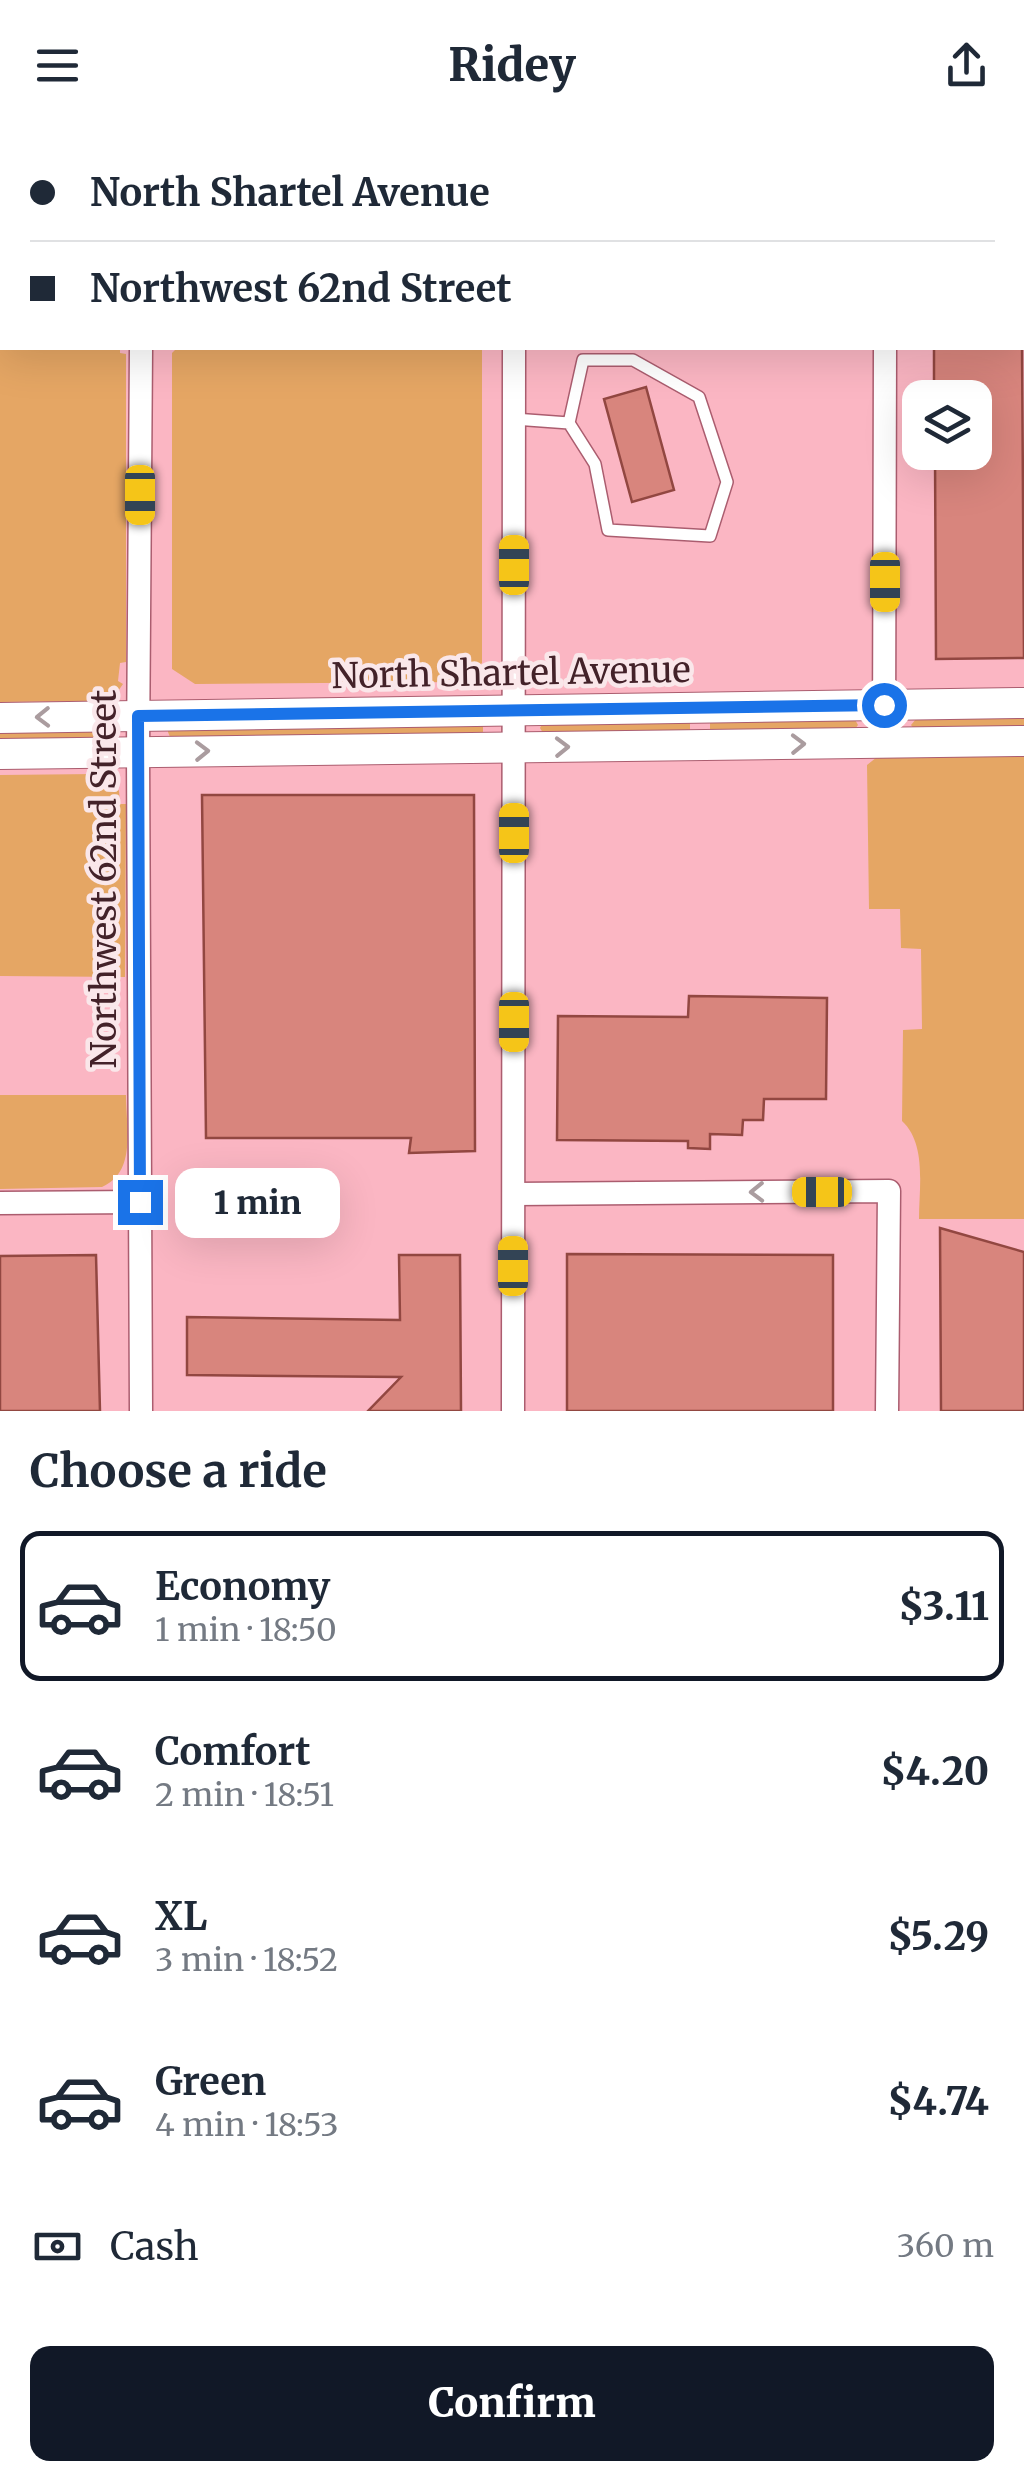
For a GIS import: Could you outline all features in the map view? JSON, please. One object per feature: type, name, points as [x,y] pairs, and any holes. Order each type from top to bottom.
[{"type":"street","name":"Northwest 62nd Street","points":[[140,350],[140,1411]]},
{"type":"street","points":[[513,1411],[514,350]]},
{"type":"street","points":[[884,743],[885,350]]},
{"type":"street","name":"North Shartel Avenue","points":[[0,718],[1024,702]]},
{"type":"street","name":"North Shartel Avenue","points":[[0,754],[1024,741]]},
{"type":"street","points":[[514,1194],[889,1191],[886,1411]]},
{"type":"street","points":[[0,1203],[140,1202]]},
{"type":"lane","points":[[582,360],[633,360],[699,397],[727,482],[710,536],[608,530],[595,464],[569,423],[582,360]]},
{"type":"lane","points":[[514,420],[569,423]]},
{"type":"shaded area","points":[[0,350],[120,350],[126,354],[126,662],[120,663],[118,681],[123,684],[116,694],[100,701],[0,702]]},
{"type":"shaded area","points":[[482,350],[482,663],[459,682],[195,684],[172,669],[172,353]]},
{"type":"shaded area","points":[[1024,717],[1024,728],[914,729],[911,725],[916,719]]},
{"type":"shaded area","points":[[854,718],[858,725],[855,729],[710,732],[710,721]]},
{"type":"shaded area","points":[[690,722],[690,732],[543,733],[540,728],[542,724]]},
{"type":"shaded area","points":[[483,723],[483,733],[170,737],[168,732],[168,729]]},
{"type":"shaded area","points":[[112,729],[110,738],[0,741],[0,730]]},
{"type":"shaded area","points":[[1024,755],[1024,1219],[919,1219],[918,1154],[902,1121],[903,1030],[922,1029],[921,949],[901,948],[900,909],[869,909],[867,765],[877,757]]},
{"type":"shaded area","points":[[96,774],[111,778],[119,791],[120,804],[126,804],[125,977],[0,976],[0,775]]},
{"type":"shaded area","points":[[0,1095],[126,1095],[128,1134],[121,1171],[102,1187],[0,1189]]},
{"type":"building","points":[[934,350],[1022,350],[1024,658],[936,659],[935,470],[992,470],[992,380],[934,380]]},
{"type":"building","points":[[646,387],[674,490],[632,502],[604,399]]},
{"type":"building","points":[[202,795],[474,795],[475,1151],[409,1153],[411,1138],[206,1138]]},
{"type":"building","points":[[689,996],[827,998],[826,1099],[764,1099],[763,1120],[743,1120],[742,1135],[710,1134],[710,1149],[688,1148],[688,1141],[557,1140],[558,1016],[688,1017]]},
{"type":"building","points":[[940,1228],[1024,1252],[1024,1411],[941,1411]]},
{"type":"building","points":[[567,1254],[833,1255],[833,1411],[567,1411]]},
{"type":"building","points":[[96,1255],[100,1411],[0,1411],[0,1256]]},
{"type":"building","points":[[399,1255],[460,1255],[461,1411],[368,1411],[401,1377],[187,1375],[187,1317],[400,1320]]},
{"type":"route","points":[[140,1202],[138,716],[884,705]]}]
